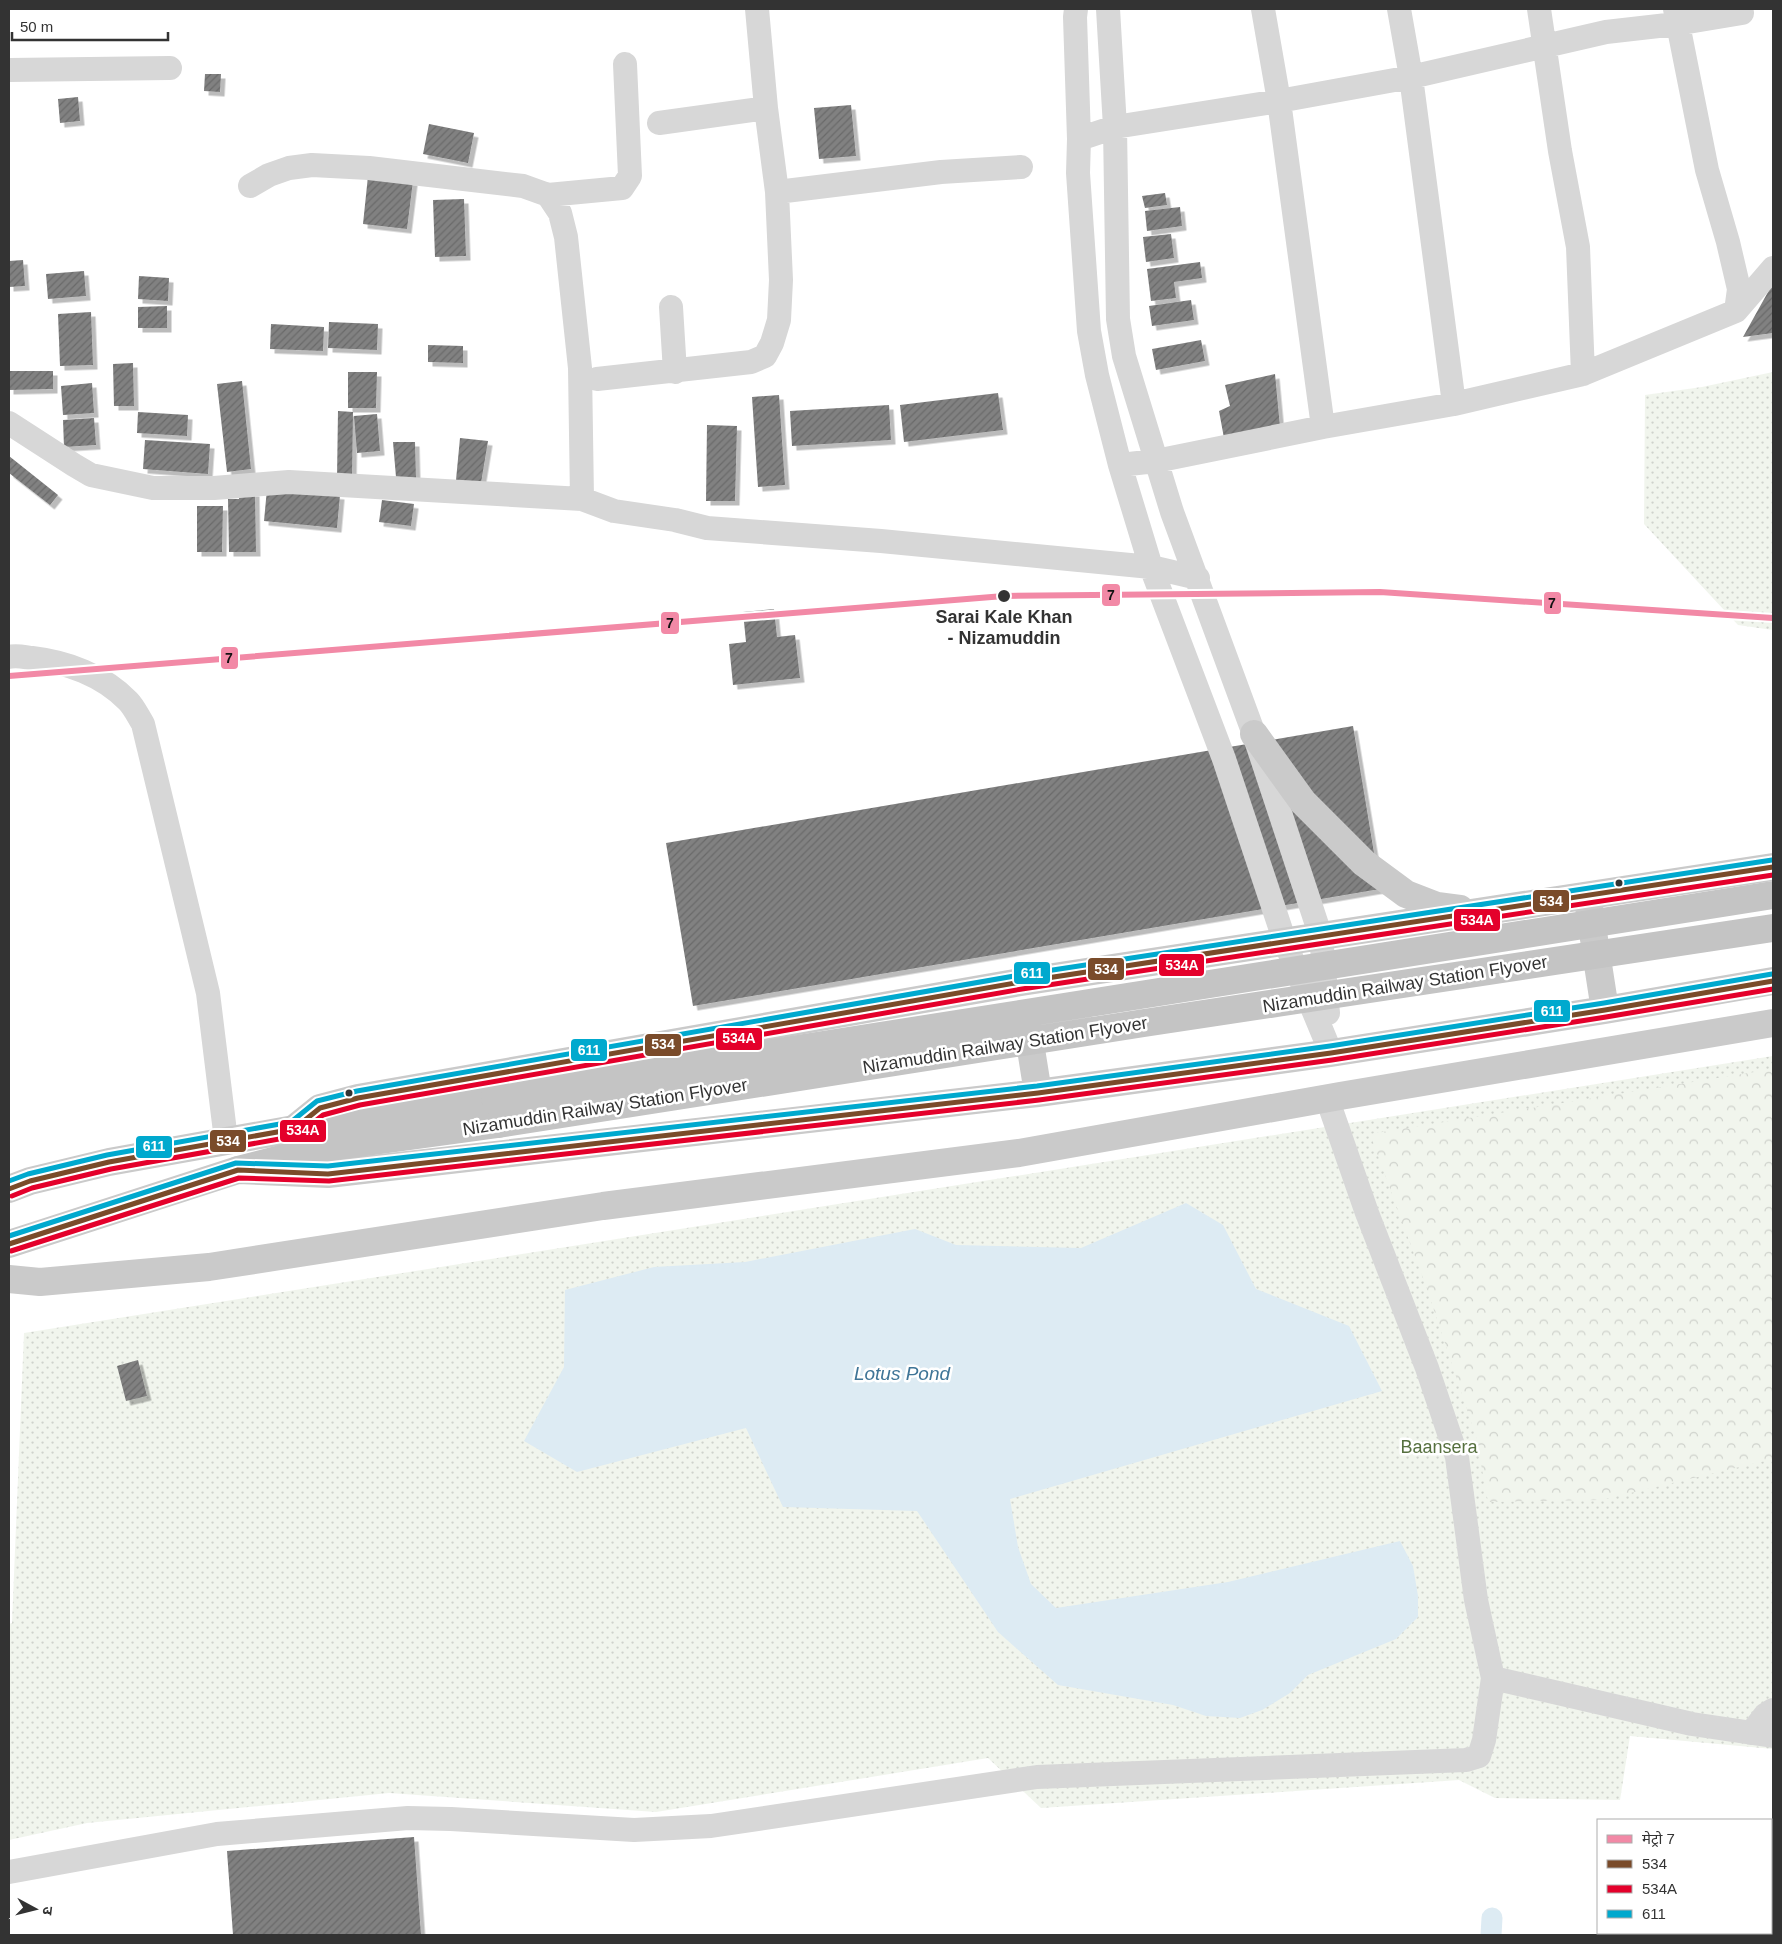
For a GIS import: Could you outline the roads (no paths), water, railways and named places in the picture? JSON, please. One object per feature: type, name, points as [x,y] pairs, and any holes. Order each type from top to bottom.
[{"type":"highway","name":"Nizamuddin Railway Station Flyover","points":[[294,1129],[1773,895]]},
{"type":"highway","name":"Nizamuddin Railway Station Flyover","points":[[238,1170],[323,1148],[498,1124],[1144,1023],[1773,928]]},
{"type":"main road","points":[[1254,734],[1304,802],[1364,863],[1406,894],[1437,906],[1481,912]]},
{"type":"main road","points":[[9,1188],[109,1162],[294,1129],[320,1108],[358,1098],[1021,982],[1773,867]]},
{"type":"main road","points":[[1587,896],[1605,1010]]},
{"type":"main road","points":[[9,1244],[238,1170],[328,1174],[1038,1093],[1331,1053],[1605,1010],[1773,981]]},
{"type":"main road","points":[[1021,982],[1038,1093]]},
{"type":"main road","points":[[9,1279],[40,1282],[210,1266],[603,1206],[1019,1153],[1327,1098],[1773,1023]]},
{"type":"street","points":[[596,378],[675,372],[751,362],[765,356],[772,343],[779,320],[781,280],[777,192],[766,108],[757,9]]},
{"type":"street","points":[[1076,9],[1078,174],[1089,331],[1097,375],[1120,465],[1151,567],[1224,759],[1285,942],[1331,1053]]},
{"type":"street","points":[[1108,9],[1115,127],[1118,319],[1124,356],[1172,512],[1198,578],[1254,734],[1321,936],[1331,1053]]},
{"type":"street","points":[[1263,9],[1279,101],[1323,427]]},
{"type":"street","points":[[1398,9],[1411,77],[1454,404]]},
{"type":"street","points":[[1539,9],[1560,151],[1578,248],[1583,374]]},
{"type":"street","points":[[1079,139],[1115,127],[1279,101],[1411,77],[1676,16],[1742,13]]},
{"type":"street","points":[[1676,16],[1707,170],[1728,242],[1739,289],[1736,310]]},
{"type":"street","points":[[250,186],[269,175],[289,168],[312,165],[369,168],[524,186],[548,195],[622,188],[630,176],[625,64]]},
{"type":"street","points":[[9,70],[170,68]]},
{"type":"street","points":[[659,123],[766,108]]},
{"type":"street","points":[[777,192],[941,172],[1021,166]]},
{"type":"street","points":[[548,195],[560,213],[566,237],[580,368],[582,499]]},
{"type":"street","points":[[1120,465],[1156,461],[1323,427],[1454,404],[1583,374],[1736,310],[1773,268]]},
{"type":"street","points":[[671,307],[675,372]]},
{"type":"street","points":[[9,423],[91,475],[153,488],[214,488],[289,482],[582,499],[614,510],[675,520],[707,528],[881,541],[1151,567],[1198,578]]},
{"type":"street","points":[[9,657],[46,660],[65,664],[92,675],[114,689],[129,702],[142,724],[208,993],[226,1140]]},
{"type":"street","points":[[9,1872],[217,1834],[408,1818],[451,1818],[634,1830],[711,1826],[1037,1777],[1466,1760],[1479,1756],[1484,1740],[1493,1678],[1476,1600],[1457,1457],[1427,1368],[1327,1098]]},
{"type":"street","points":[[1493,1678],[1692,1724],[1762,1734],[1765,1715],[1773,1710]]},
{"type":"water","name":"Lotus Pond","points":[[1186,1203],[1223,1225],[1256,1289],[1349,1326],[1382,1391],[1010,1499],[1018,1547],[1031,1584],[1056,1608],[1228,1582],[1400,1541],[1413,1566],[1418,1596],[1418,1617],[1396,1639],[1308,1675],[1290,1693],[1262,1710],[1240,1718],[1206,1716],[1173,1705],[1058,1685],[998,1632],[917,1511],[783,1507],[746,1428],[577,1472],[524,1441],[564,1367],[565,1290],[654,1267],[745,1262],[915,1229],[956,1245],[1081,1248]]},
{"type":"waterway","points":[[1491,1935],[1492,1918]]},
{"type":"metro line","name":"7","points":[[9,676],[1004,596],[1380,592],[1773,618]]},
{"type":"place","name":"Sarai Kale Khan - Nizamuddin","points":[[1004,596]]},
{"type":"park label","name":"Baansera","points":[[1439,1447]]}]
